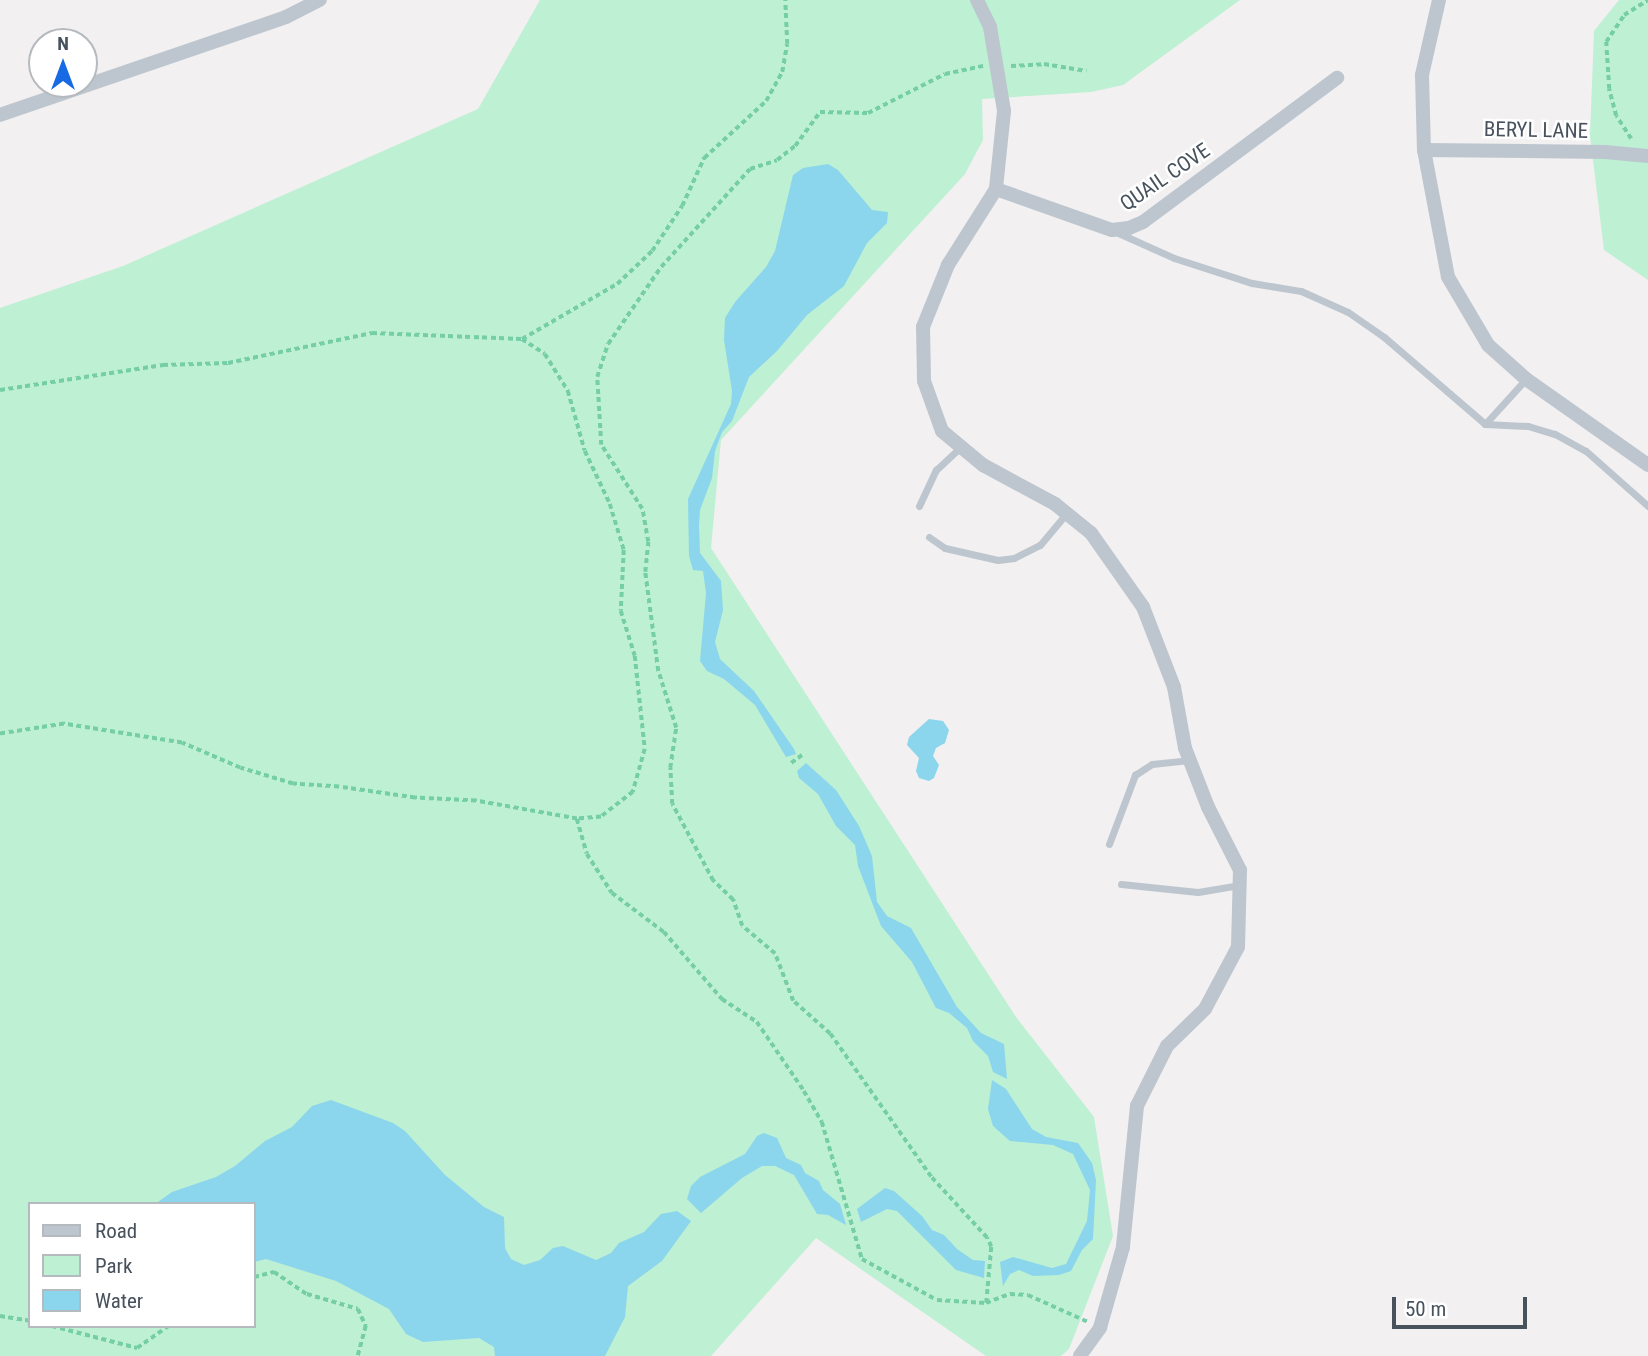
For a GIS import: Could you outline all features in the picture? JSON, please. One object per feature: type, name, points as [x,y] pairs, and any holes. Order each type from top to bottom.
[{"type":"street","points":[[0,115],[286,17],[320,0]]},
{"type":"street","points":[[977,0],[990,27],[1004,111],[996,189],[948,265],[923,327],[924,381],[942,431],[983,466],[1067,513],[1091,533],[1143,607],[1174,687],[1190,760],[1208,807],[1240,870],[1238,947],[1205,1009],[1167,1046],[1137,1106],[1123,1247],[1100,1328],[1080,1356]]},
{"type":"street","points":[[1438,0],[1422,75],[1424,150],[1448,277],[1488,345],[1526,379],[1648,465]]},
{"type":"street","name":"QUAIL COVE","points":[[996,189],[1112,230],[1129,228],[1143,222],[1337,78]]},
{"type":"street","name":"BERYL LANE","points":[[1424,150],[1644,156]]},
{"type":"lane","points":[[1112,230],[1174,258],[1252,283],[1301,291],[1348,312],[1384,337],[1485,424],[1528,426],[1555,434],[1586,451],[1648,506]]},
{"type":"lane","points":[[1485,424],[1526,379]]},
{"type":"lane","points":[[919,506],[936,470],[961,447]]},
{"type":"lane","points":[[929,537],[933,542],[955,551],[998,560],[1014,558],[1040,545],[1067,513]]},
{"type":"lane","points":[[1109,844],[1135,775],[1152,764],[1190,760]]},
{"type":"lane","points":[[1122,884],[1198,892],[1240,885]]},
{"type":"path","points":[[522,339],[617,284],[652,251],[682,206],[704,158],[766,101],[777,81],[787,44],[785,0]]},
{"type":"path","points":[[1644,156],[1616,116],[1605,60],[1606,42],[1624,15],[1648,1]]},
{"type":"path","points":[[986,1303],[990,1252],[987,1238],[931,1177],[830,1034],[793,1001],[775,954],[742,926],[733,900],[713,881],[672,804],[670,768],[676,728],[658,671],[645,572],[648,542],[642,509],[601,445],[597,377],[608,344],[661,267],[750,169],[777,160],[795,146],[820,112],[868,113],[945,74],[979,66],[1044,64],[1086,71]]},
{"type":"path","points":[[0,390],[163,365],[228,363],[372,333],[522,339],[545,354],[568,391],[585,451],[610,504],[624,550],[621,611],[635,656],[645,749],[633,792],[601,817],[576,819],[476,801],[415,798],[339,787],[293,785],[240,768],[182,743],[64,724],[0,734]]},
{"type":"path","points":[[791,763],[802,755]]},
{"type":"path","points":[[576,819],[587,854],[612,893],[664,932],[722,999],[757,1022],[822,1122],[862,1259],[937,1300],[986,1303],[1010,1294],[1028,1295],[1100,1328]]},
{"type":"path","points":[[256,1276],[274,1272],[307,1294],[358,1309],[366,1326],[358,1356]]},
{"type":"path","points":[[0,1316],[28,1321]]},
{"type":"path","points":[[60,1328],[137,1348],[165,1328]]},
{"type":"green space","points":[[540,0],[1240,0],[1123,85],[1091,92],[982,99],[983,140],[965,174],[721,440],[711,548],[1016,1017],[1094,1117],[1113,1236],[1069,1349],[1061,1356],[986,1356],[816,1238],[711,1356],[0,1356],[0,308],[123,266],[478,109]]},
{"type":"green space","points":[[1619,0],[1648,0],[1648,280],[1604,250],[1590,136],[1594,31]]},
{"type":"water","points":[[828,164],[838,170],[872,210],[888,212],[887,223],[867,243],[844,286],[807,315],[777,351],[749,377],[732,421],[722,432],[715,451],[712,478],[700,510],[700,553],[721,581],[723,610],[715,642],[720,659],[754,691],[794,749],[796,754],[786,757],[755,705],[724,679],[707,671],[700,661],[706,593],[703,571],[693,570],[689,556],[688,499],[731,404],[732,391],[724,340],[725,318],[735,302],[766,267],[775,251],[793,175],[803,168]]},
{"type":"water","points":[[929,719],[943,721],[949,730],[945,743],[936,748],[933,756],[939,765],[934,778],[929,781],[919,778],[916,771],[919,758],[907,745],[909,737]]},
{"type":"water","points":[[806,763],[836,790],[859,826],[872,856],[877,902],[887,916],[911,928],[957,1007],[981,1033],[1004,1044],[1007,1079],[993,1072],[988,1056],[973,1041],[967,1028],[949,1013],[936,1008],[912,962],[881,926],[858,866],[855,845],[836,826],[818,794],[799,778],[797,771]]},
{"type":"water","points":[[992,1080],[1006,1089],[1032,1129],[1046,1137],[1078,1143],[1092,1163],[1096,1180],[1093,1239],[1082,1250],[1071,1271],[1059,1275],[1033,1276],[1019,1270],[1010,1274],[1003,1286],[1000,1262],[1013,1257],[1052,1268],[1066,1264],[1087,1221],[1090,1190],[1073,1154],[1053,1145],[1010,1141],[993,1126],[988,1109]]},
{"type":"water","points":[[331,1100],[393,1123],[405,1131],[445,1175],[484,1207],[504,1217],[505,1248],[511,1259],[524,1265],[540,1260],[553,1248],[563,1246],[596,1260],[611,1253],[619,1243],[644,1232],[661,1214],[677,1211],[691,1221],[662,1261],[628,1286],[625,1317],[605,1356],[495,1356],[494,1347],[479,1338],[423,1342],[406,1334],[389,1309],[336,1281],[266,1259],[256,1262],[256,1202],[158,1202],[172,1192],[216,1177],[235,1166],[265,1141],[292,1127],[312,1106]]},
{"type":"water","points":[[764,1133],[777,1138],[786,1158],[801,1165],[805,1173],[819,1181],[823,1190],[840,1204],[846,1225],[828,1215],[817,1214],[794,1175],[775,1166],[762,1166],[742,1178],[701,1213],[687,1199],[691,1186],[700,1177],[745,1154],[757,1136]]},
{"type":"water","points":[[885,1188],[894,1191],[922,1216],[932,1230],[944,1235],[957,1249],[973,1260],[985,1261],[984,1278],[956,1270],[897,1211],[887,1209],[861,1222],[857,1209]]}]
